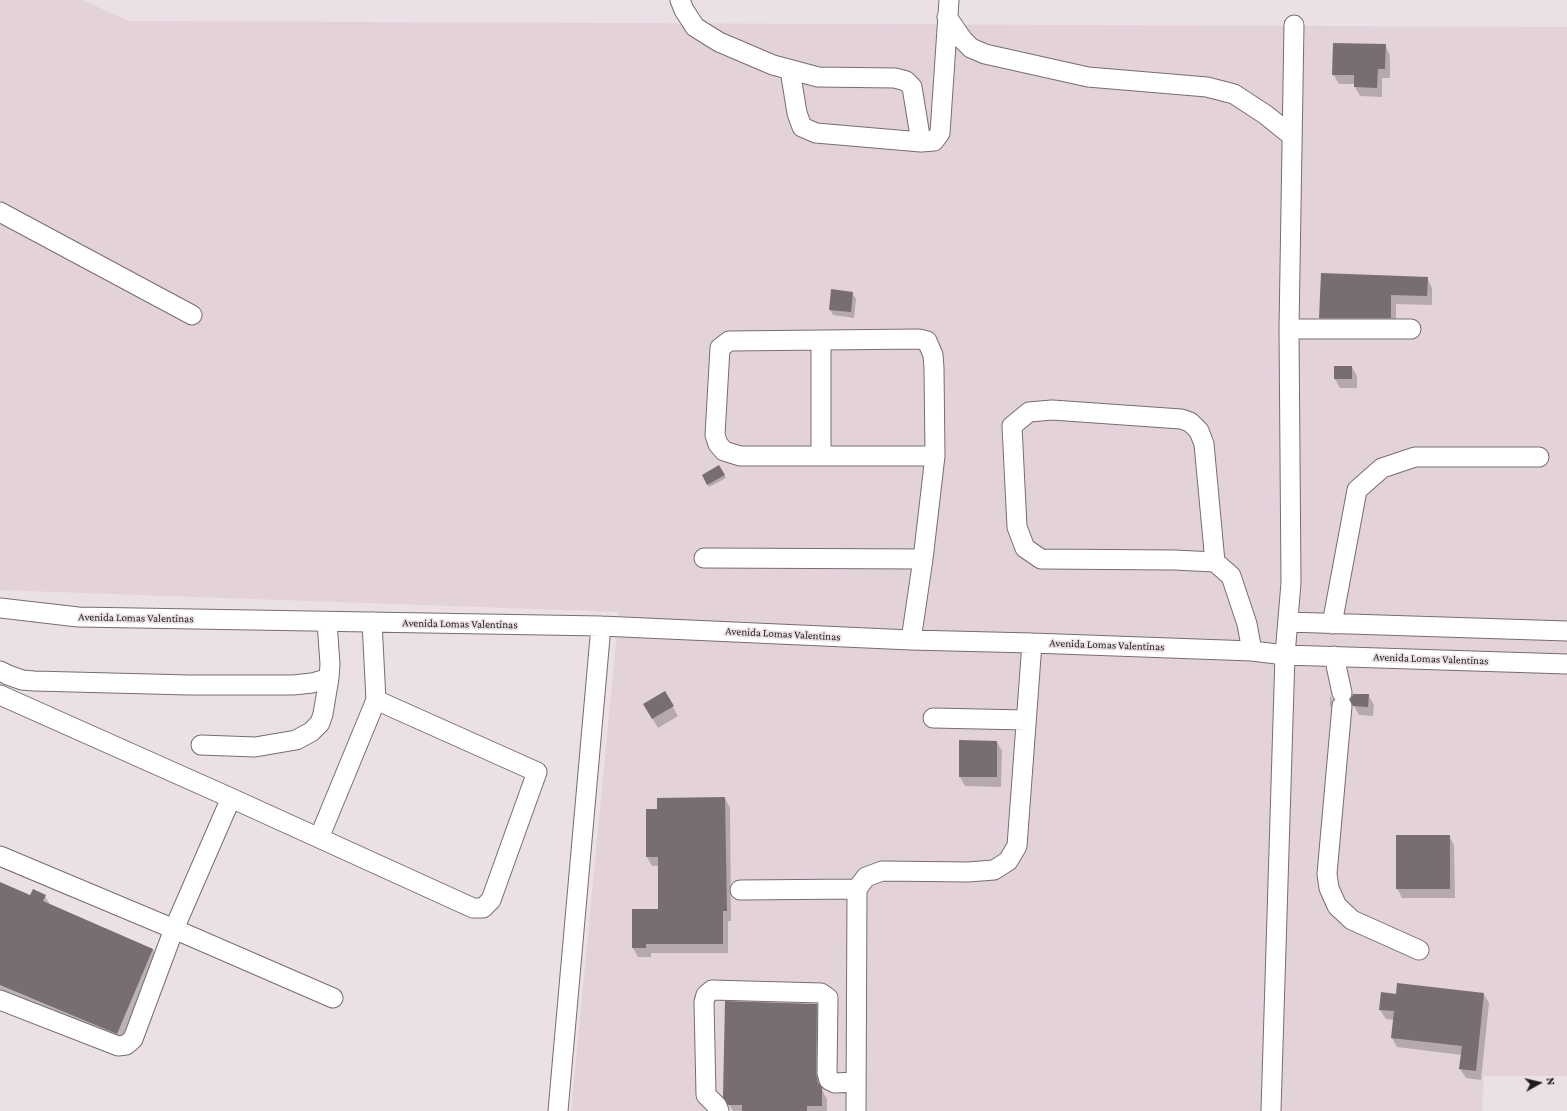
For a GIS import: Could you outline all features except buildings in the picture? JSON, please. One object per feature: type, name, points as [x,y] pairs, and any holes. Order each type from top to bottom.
[{"type":"street","points":[[680,0],[684,10],[695,27],[719,42],[773,65],[818,77],[895,78],[906,81],[912,87],[921,142]]},
{"type":"street","points":[[790,70],[797,113],[802,127],[816,133],[921,142],[934,141],[940,133],[948,8]]},
{"type":"street","points":[[948,8],[963,40],[971,48],[985,54],[1088,77],[1207,87],[1227,92],[1234,94],[1254,107],[1292,136]]},
{"type":"street","points":[[1271,1111],[1285,655],[1291,583],[1289,329],[1294,25]]},
{"type":"street","points":[[0,212],[192,315]]},
{"type":"street","points":[[1289,329],[1411,329]]},
{"type":"street","points":[[911,640],[923,559],[935,456],[934,368],[933,355],[927,341],[919,339],[729,341],[720,348],[718,358],[715,435],[718,444],[724,451],[740,456],[935,456]]},
{"type":"street","points":[[821,340],[821,456]]},
{"type":"street","points":[[1215,562],[1204,444],[1200,431],[1190,422],[1181,419],[1052,410],[1029,412],[1012,426],[1017,527],[1025,548],[1041,559],[1174,560],[1215,562],[1231,576],[1247,624],[1252,651]]},
{"type":"street","points":[[1332,624],[1357,490],[1382,468],[1415,457],[1539,457]]},
{"type":"street","points":[[704,558],[923,559]]},
{"type":"street","name":"Avenida Lomas Valentinas","points":[[0,608],[78,617],[601,626],[911,640],[1252,651],[1285,655],[1567,664]]},
{"type":"street","points":[[202,746],[255,747],[296,740],[310,732],[320,723],[323,714],[330,664],[327,622]]},
{"type":"street","points":[[319,838],[376,700],[372,622]]},
{"type":"street","points":[[1288,622],[1567,631]]},
{"type":"street","points":[[558,1111],[601,626]]},
{"type":"street","points":[[856,1111],[857,890],[866,877],[882,870],[968,872],[994,870],[1008,861],[1017,846],[1032,643]]},
{"type":"street","points":[[1334,656],[1342,700],[1327,874],[1329,888],[1337,906],[1352,920],[1419,950]]},
{"type":"street","points":[[0,671],[22,680],[34,681],[189,685],[293,685],[312,683],[328,678]]},
{"type":"street","points":[[0,695],[473,908],[483,908],[491,900],[537,772],[376,700]]},
{"type":"street","points":[[933,718],[1026,720]]},
{"type":"street","points":[[0,1000],[118,1046],[126,1045],[133,1040],[174,929],[231,798]]},
{"type":"street","points":[[0,856],[333,998]]},
{"type":"street","points":[[740,890],[857,890]]},
{"type":"street","points":[[719,1111],[717,1106],[706,1095],[704,1002],[706,994],[712,990],[821,993],[828,998],[827,1073],[829,1080],[835,1083],[856,1082]]},
{"type":"shaded area","points":[[0,0],[82,0],[129,21],[1567,27],[1567,1076],[1484,1076],[1482,1111],[571,1111],[619,612],[0,590]]}]
